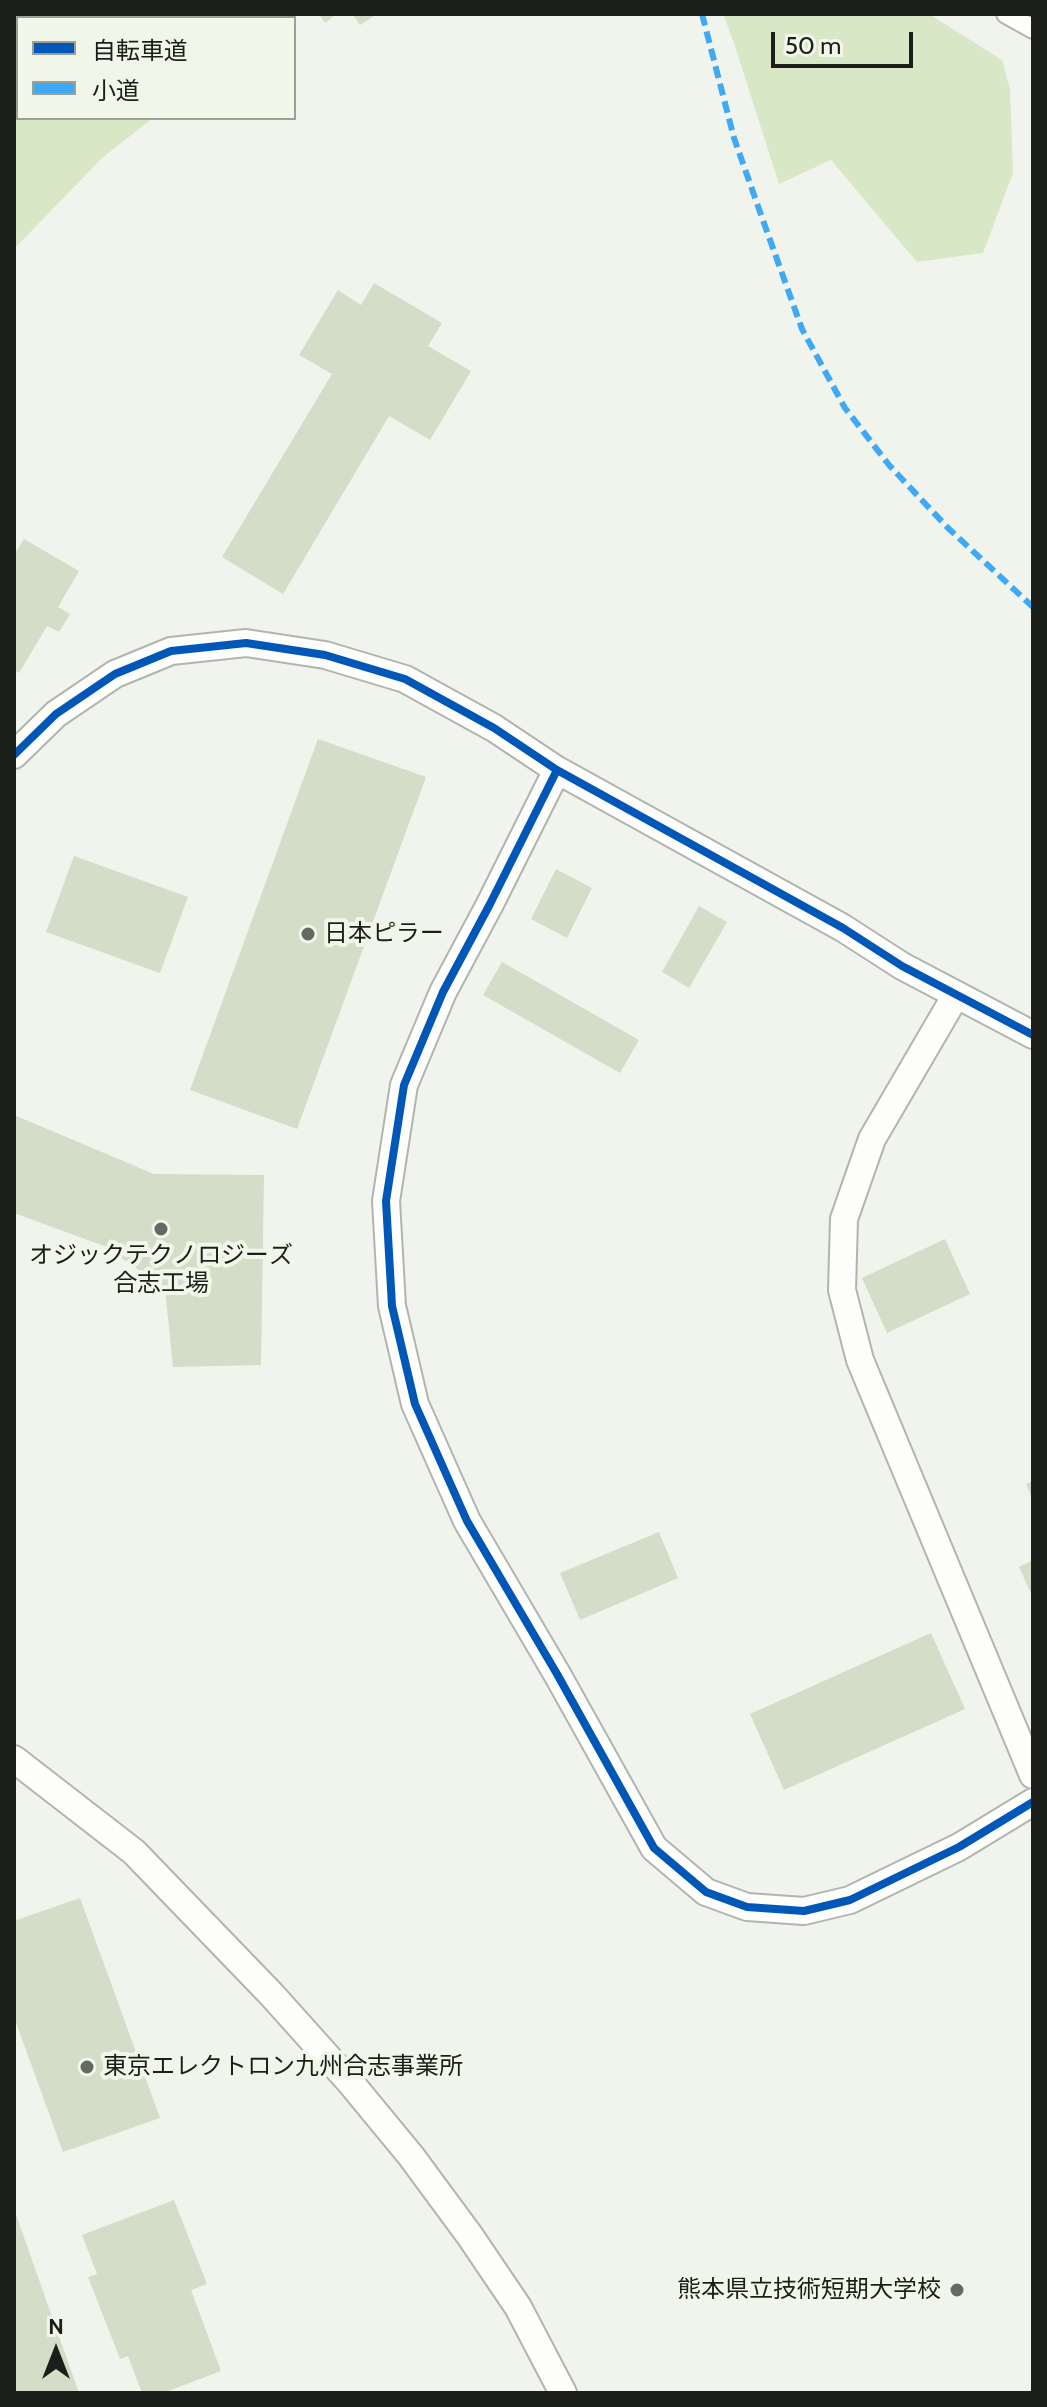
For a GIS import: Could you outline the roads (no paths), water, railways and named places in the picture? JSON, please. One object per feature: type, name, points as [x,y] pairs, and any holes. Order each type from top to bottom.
[{"type":"street","points":[[1006,14],[1033,29]]},
{"type":"street","points":[[14,755],[56,714],[115,674],[171,651],[246,643],[325,655],[405,679],[494,728],[557,770],[843,928],[902,966],[1033,1035]]},
{"type":"street","points":[[557,770],[443,992],[404,1085],[386,1201],[392,1306],[415,1404],[467,1521],[654,1848],[706,1892],[747,1907],[804,1911],[850,1900],[959,1847],[1033,1802]]},
{"type":"street","points":[[956,995],[872,1139],[844,1219],[842,1290],[860,1360],[1033,1775]]},
{"type":"street","points":[[14,1759],[134,1852],[240,1961],[350,2082],[411,2156],[470,2236],[518,2307],[563,2393]]},
{"type":"place","name":"日本ピラー","points":[[308,934]]},
{"type":"place","name":"オジックテクノロジーズ 合志工場","points":[[161,1229]]},
{"type":"place","name":"東京エレクトロン九州合志事業所","points":[[87,2067]]},
{"type":"place","name":"熊本県立技術短期大学校","points":[[957,2290]]}]
